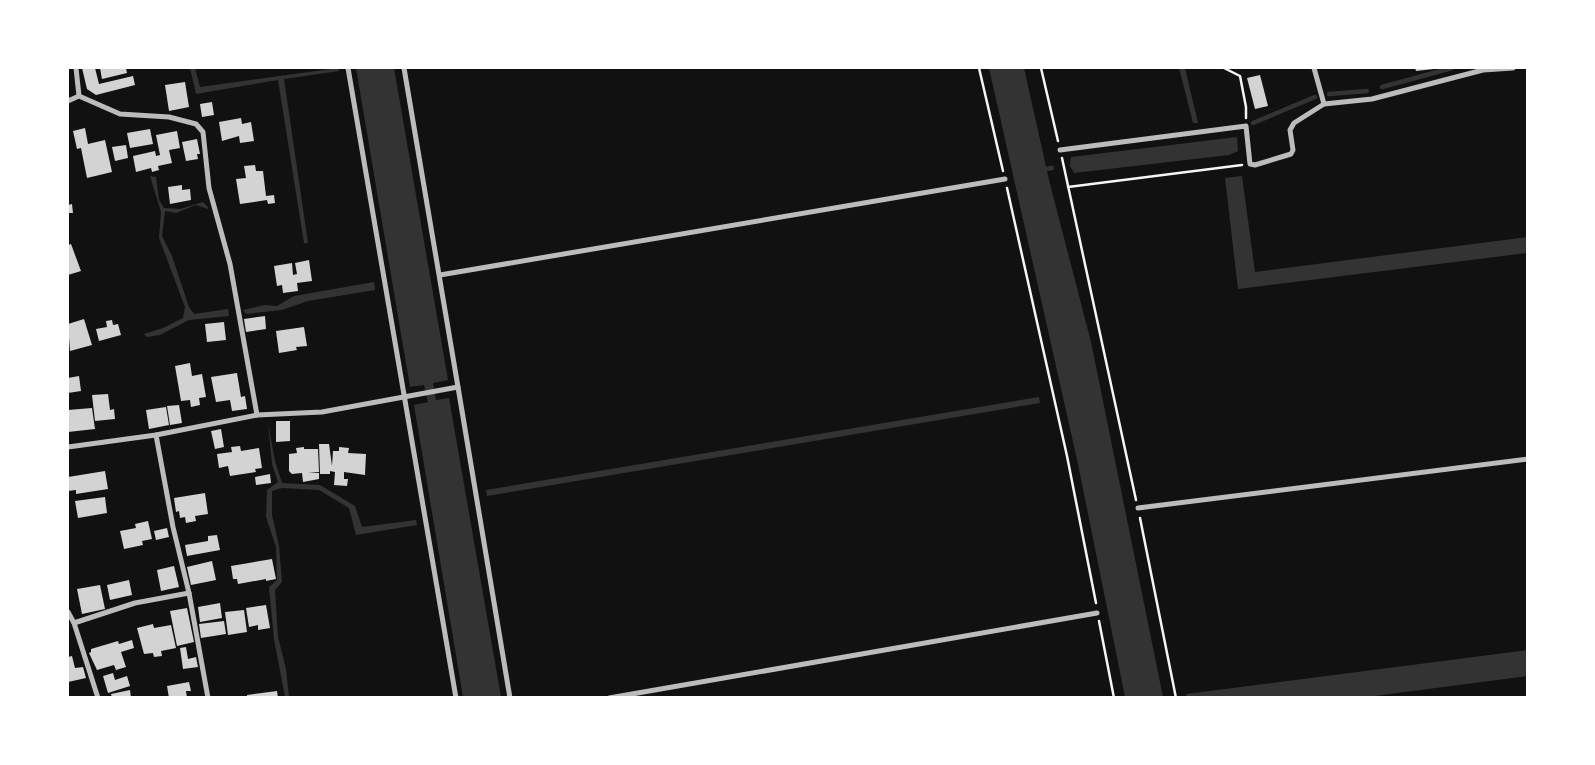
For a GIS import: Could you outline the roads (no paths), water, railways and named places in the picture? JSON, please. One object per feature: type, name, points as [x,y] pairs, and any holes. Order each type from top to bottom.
[{"type":"street","points":[[76,68],[79,96]]},
{"type":"street","points":[[348,68],[456,698]]},
{"type":"street","points":[[404,68],[510,698]]},
{"type":"street","points":[[1314,68],[1324,104]]},
{"type":"street","points":[[1060,150],[1246,126],[1250,164],[1255,165],[1291,154],[1293,150],[1290,130],[1294,123],[1324,104],[1372,99],[1483,70],[1513,68]]},
{"type":"street","points":[[68,101],[79,96],[120,114],[169,117],[196,124],[203,132],[209,188],[230,264],[257,415]]},
{"type":"street","points":[[440,275],[1004,179]]},
{"type":"street","points":[[68,447],[156,435],[257,415],[322,412],[458,387]]},
{"type":"street","points":[[156,435],[173,527],[189,593],[208,698]]},
{"type":"street","points":[[1138,508],[1528,458]]},
{"type":"street","points":[[74,623],[135,603],[189,593]]},
{"type":"street","points":[[68,612],[74,623],[98,698]]},
{"type":"street","points":[[609,698],[1097,613]]},
{"type":"waterway","points":[[1382,87],[1452,68]]},
{"type":"waterway","points":[[1329,94],[1367,91]]},
{"type":"waterway","points":[[1253,123],[1315,97]]},
{"type":"waterway","points":[[1041,170],[1052,168]]}]
